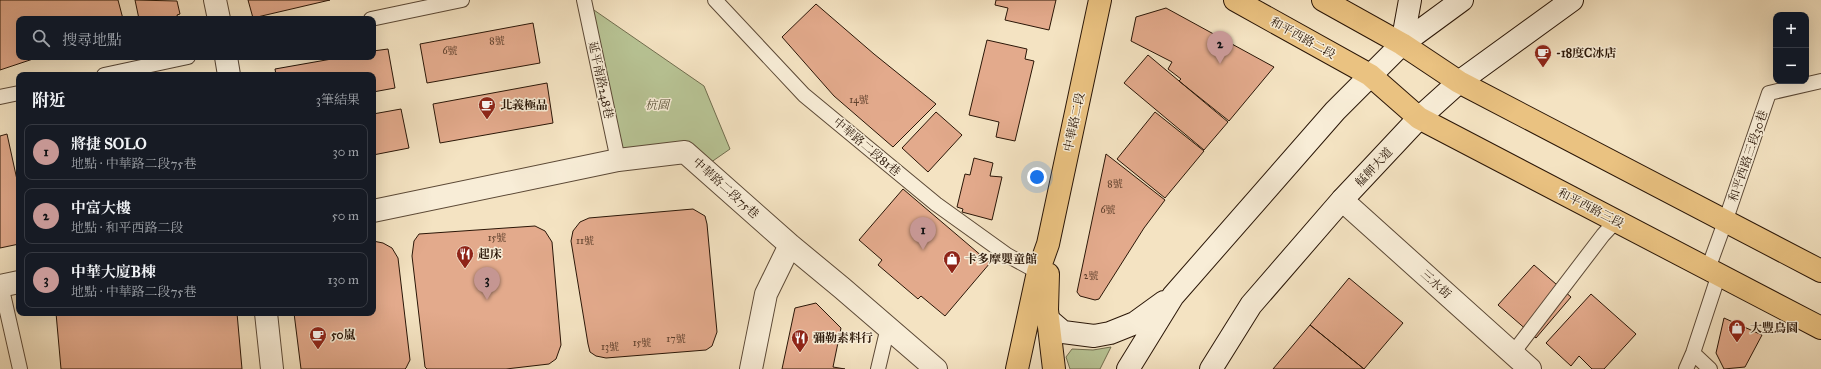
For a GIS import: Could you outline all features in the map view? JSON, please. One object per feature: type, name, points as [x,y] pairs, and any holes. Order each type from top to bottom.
[{"type":"main road","name":"中華路二段","points":[[1018,369],[1038,272],[1048,244],[1100,0]]},
{"type":"main road","name":"和平西路二段","points":[[1235,0],[1370,75]]},
{"type":"main road","points":[[1323,0],[1402,44],[1458,82],[1820,270]]},
{"type":"main road","name":"和平西路三段","points":[[1370,75],[1419,118],[1821,328]]},
{"type":"main road","name":"中華路二段","points":[[1048,244],[1048,320],[1054,369]]},
{"type":"street","points":[[215,0],[218,16]]},
{"type":"street","points":[[1402,44],[1410,0]]},
{"type":"street","points":[[1128,369],[1173,296],[1300,150],[1370,75],[1402,44],[1462,0]]},
{"type":"street","name":"艋舺大道","points":[[1215,367],[1251,305],[1342,200],[1419,118],[1458,82],[1572,0]]},
{"type":"street","points":[[226,60],[228,72]]},
{"type":"street","name":"中華路二段75巷","points":[[376,210],[618,160],[685,152],[790,245],[888,326],[936,369]]},
{"type":"street","name":"三水街","points":[[1342,200],[1530,369]]},
{"type":"street","points":[[751,369],[766,294],[790,245]]},
{"type":"street","points":[[1048,320],[1063,332],[1074,335],[1094,336],[1110,333],[1135,323],[1173,296]]},
{"type":"street","points":[[266,316],[272,369]]},
{"type":"lane","points":[[376,18],[462,0]]},
{"type":"lane","name":"延平南路248巷","points":[[584,0],[618,160]]},
{"type":"lane","name":"中華路二段81巷","points":[[715,0],[804,95],[936,204],[1007,255],[1038,272]]},
{"type":"lane","points":[[118,72],[174,60]]},
{"type":"lane","name":"和平西路三段30巷","points":[[1686,369],[1693,353],[1725,222],[1769,93],[1821,81]]},
{"type":"lane","points":[[0,98],[16,94]]},
{"type":"lane","points":[[1513,353],[1603,235],[1616,221]]},
{"type":"lane","points":[[7,284],[20,369]]},
{"type":"lane","points":[[878,369],[888,326]]},
{"type":"lane","points":[[1693,353],[1710,369]]},
{"type":"green space","name":"杭園","points":[[591,8],[704,86],[730,149],[707,165],[624,154]]},
{"type":"green space","points":[[1111,347],[1100,369],[1070,369],[1066,357],[1072,349],[1093,350]]},
{"type":"building","points":[[0,0],[118,0],[122,16],[16,16],[16,60],[30,60],[0,70]]},
{"type":"building","points":[[135,0],[177,1],[180,14],[177,16],[138,16]]},
{"type":"building","points":[[248,0],[330,0],[262,16],[252,16]]},
{"type":"building","points":[[996,0],[1056,0],[1049,30],[1005,20],[1008,8],[995,5]]},
{"type":"building","points":[[816,4],[874,54],[936,104],[893,147],[834,96],[782,37]]},
{"type":"building","points":[[1166,8],[1274,67],[1229,121],[1179,81],[1181,79],[1168,69],[1172,62],[1131,41],[1136,17]]},
{"type":"building","points":[[533,23],[540,63],[427,83],[420,44]]},
{"type":"building","points":[[987,40],[1027,49],[1025,59],[1034,61],[1015,141],[996,137],[999,122],[969,115]]},
{"type":"building","points":[[388,49],[395,88],[376,91],[376,72],[276,72],[275,69],[326,60],[376,60],[376,51]]},
{"type":"building","points":[[1148,55],[1228,122],[1204,150],[1124,83]]},
{"type":"building","points":[[547,83],[553,123],[440,143],[433,104]]},
{"type":"building","points":[[401,109],[409,148],[376,154],[376,113]]},
{"type":"building","points":[[936,112],[962,135],[928,172],[902,148]]},
{"type":"building","points":[[1155,112],[1204,151],[1165,198],[1117,159]]},
{"type":"building","points":[[7,134],[16,175],[16,245],[0,248],[0,136]]},
{"type":"building","points":[[1106,154],[1165,200],[1144,228],[1099,299],[1095,300],[1080,296],[1077,292]]},
{"type":"building","points":[[974,158],[993,163],[990,176],[1002,177],[992,220],[962,212],[963,209],[957,207],[965,174],[970,175]]},
{"type":"building","points":[[903,189],[990,263],[945,316],[921,296],[918,299],[878,265],[882,260],[859,240]]},
{"type":"building","points":[[693,209],[705,216],[707,224],[717,332],[712,346],[706,350],[606,358],[596,356],[590,352],[571,241],[573,231],[580,222],[589,218]]},
{"type":"building","points":[[535,226],[545,231],[552,242],[561,345],[556,359],[549,364],[506,369],[427,369],[425,367],[412,256],[414,241],[419,234]]},
{"type":"building","points":[[376,242],[383,243],[392,248],[398,258],[410,360],[406,368],[301,369],[294,316],[376,316]]},
{"type":"building","points":[[1534,265],[1571,297],[1536,338],[1498,305]]},
{"type":"building","points":[[1349,278],[1403,323],[1364,369],[1310,325]]},
{"type":"building","points":[[1591,294],[1636,334],[1604,369],[1592,369],[1579,356],[1571,366],[1546,343]]},
{"type":"building","points":[[816,303],[841,328],[833,367],[845,369],[782,369],[795,308]]},
{"type":"building","points":[[56,316],[237,316],[242,369],[61,369]]},
{"type":"building","points":[[1724,318],[1762,335],[1745,367],[1724,369],[1716,353]]},
{"type":"building","points":[[1310,325],[1364,369],[1273,369]]},
{"type":"place","name":"中富大樓","points":[[1220,64]]},
{"type":"place","name":"-18度C冰店","points":[[1543,68]]},
{"type":"place","name":"北義極品","points":[[487,120]]},
{"type":"place","name":"將捷 SOLO","points":[[923,250]]},
{"type":"place","name":"起床","points":[[465,269]]},
{"type":"place","name":"卡多摩嬰童館","points":[[952,274]]},
{"type":"place","name":"中華大廈B棟","points":[[487,300]]},
{"type":"place","name":"大豐鳥園","points":[[1737,343]]},
{"type":"place","name":"50嵐","points":[[318,350]]},
{"type":"place","name":"彌勒素料行","points":[[800,353]]}]
